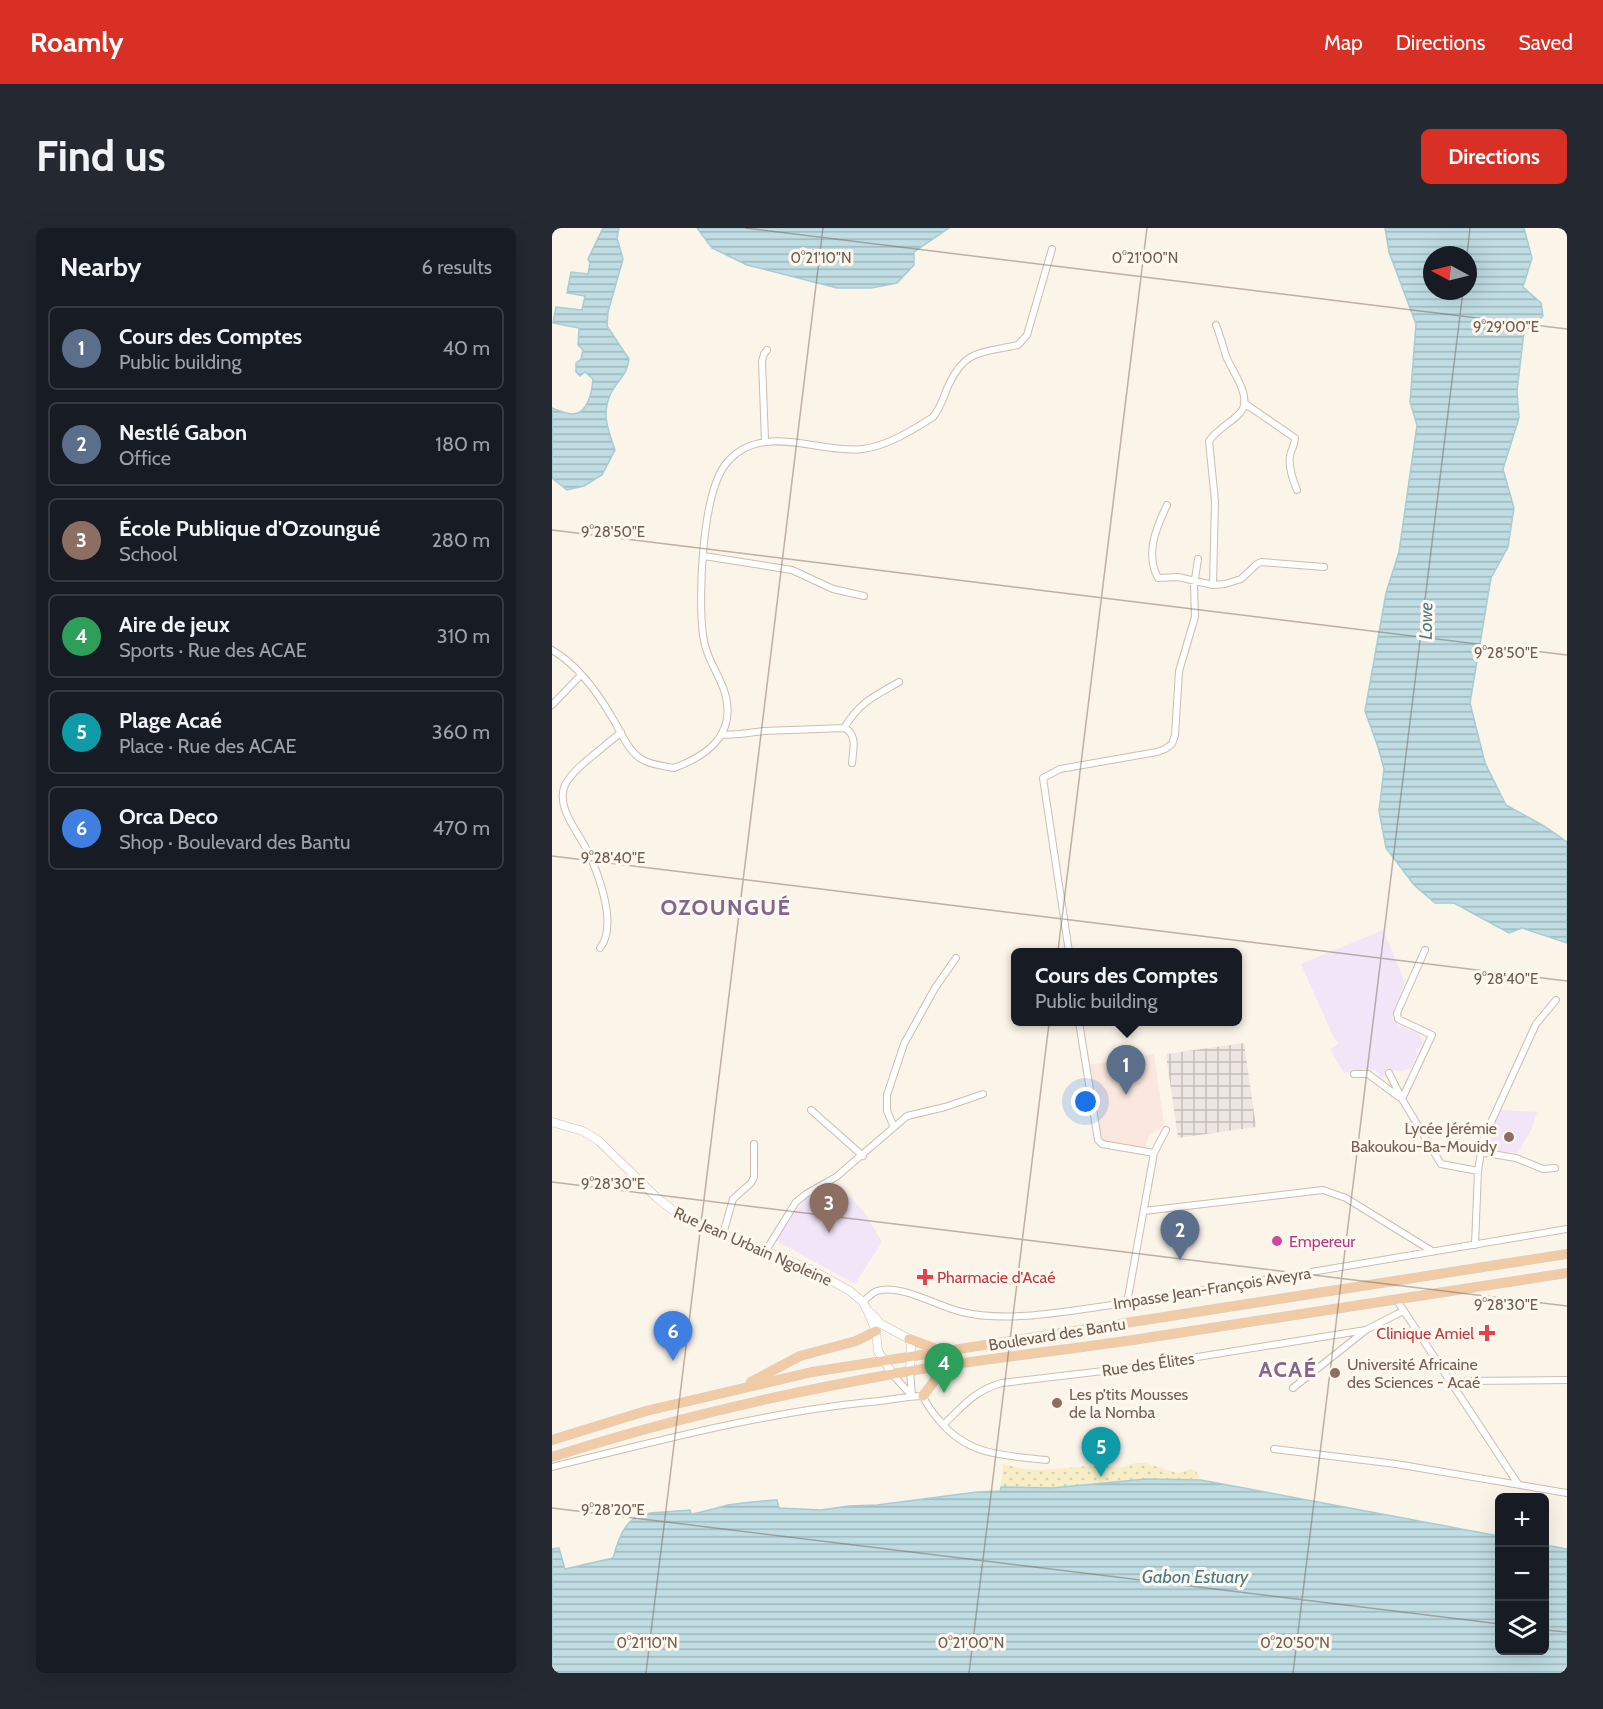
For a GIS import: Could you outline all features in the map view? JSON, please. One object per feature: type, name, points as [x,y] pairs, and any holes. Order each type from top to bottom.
[{"type":"highway","name":"Boulevard des Bantu","points":[[552,1440],[646,1412],[812,1372],[1567,1254]]},
{"type":"highway","name":"Boulevard des Bantu","points":[[552,1457],[622,1435],[736,1405],[910,1371],[1145,1339],[1395,1298],[1567,1273]]},
{"type":"highway","points":[[740,1388],[800,1356],[856,1341],[876,1331]]},
{"type":"highway","points":[[909,1339],[944,1351]]},
{"type":"highway","points":[[924,1396],[935,1380],[951,1365]]},
{"type":"street","points":[[552,650],[569,661],[596,693],[636,756],[642,760],[674,768],[716,744],[722,735],[726,712],[724,690],[706,651],[703,635],[705,525],[717,480],[726,464],[749,446],[765,441],[784,441],[849,450],[865,449],[894,439],[933,417],[962,362],[970,356],[1018,345],[1023,341],[1027,335],[1052,249]]},
{"type":"street","points":[[1213,585],[1215,501],[1209,441],[1241,412],[1244,403],[1242,387],[1227,357],[1216,325]]},
{"type":"street","points":[[765,441],[762,362],[767,350]]},
{"type":"street","points":[[1244,403],[1295,438],[1290,456],[1297,490]]},
{"type":"street","points":[[1167,505],[1158,524],[1151,554],[1158,578],[1178,577],[1213,585],[1241,579],[1261,562],[1324,567]]},
{"type":"street","points":[[704,556],[792,570],[833,589],[864,596]]},
{"type":"street","points":[[1068,948],[1043,778],[1060,769],[1157,752],[1172,744],[1177,727],[1179,671],[1196,617],[1195,580],[1198,559]]},
{"type":"street","points":[[552,705],[581,675]]},
{"type":"street","points":[[844,728],[855,711],[898,682]]},
{"type":"street","points":[[722,735],[844,728],[854,737],[852,763]]},
{"type":"street","points":[[600,948],[607,935],[602,887],[589,854],[568,816],[562,794],[572,774],[621,732]]},
{"type":"street","points":[[1402,1100],[1432,1035],[1398,1019],[1397,1013],[1425,950]]},
{"type":"street","points":[[893,1125],[887,1111],[887,1095],[904,1044],[935,988],[956,958]]},
{"type":"street","points":[[1475,1245],[1480,1152],[1506,1085],[1536,1024],[1556,1000]]},
{"type":"street","points":[[1080,1026],[1098,1140],[1102,1144],[1154,1153]]},
{"type":"street","points":[[1389,1073],[1402,1100],[1441,1164],[1478,1171]]},
{"type":"street","points":[[1354,1074],[1368,1074],[1402,1100]]},
{"type":"street","points":[[765,1252],[796,1202],[806,1194],[827,1184],[863,1156],[893,1125],[907,1116],[945,1107],[983,1094]]},
{"type":"street","points":[[811,1110],[863,1156]]},
{"type":"street","name":"Rue Jean Urbain Ngoleine","points":[[552,1122],[583,1131],[599,1141],[665,1206],[723,1234],[827,1278],[850,1291],[880,1324],[909,1339]]},
{"type":"street","points":[[1127,1303],[1154,1153],[1166,1130]]},
{"type":"street","points":[[723,1234],[733,1199],[751,1183],[754,1177],[754,1144]]},
{"type":"street","points":[[1480,1152],[1516,1158],[1543,1169],[1555,1168]]},
{"type":"street","points":[[1144,1210],[1323,1190],[1346,1198],[1433,1251]]},
{"type":"street","name":"Impasse Jean-François Aveyra","points":[[865,1306],[878,1291],[889,1290],[906,1293],[958,1312],[1005,1317],[1127,1303],[1567,1229]]},
{"type":"street","points":[[1395,1298],[1518,1484]]},
{"type":"street","points":[[865,1306],[876,1331],[876,1345],[883,1360],[912,1396]]},
{"type":"street","points":[[1293,1388],[1366,1330],[1403,1311]]},
{"type":"street","name":"Rue des Élites","points":[[943,1425],[977,1393],[1002,1383],[1129,1368],[1366,1330]]},
{"type":"street","points":[[909,1339],[912,1346],[910,1371],[912,1396]]},
{"type":"street","points":[[1453,1385],[1461,1381],[1567,1380]]},
{"type":"street","points":[[552,1467],[740,1422],[826,1407],[900,1400],[912,1396],[924,1396],[927,1406],[954,1436],[978,1450],[1046,1460]]},
{"type":"street","points":[[1274,1449],[1396,1464],[1567,1493]]},
{"type":"shaded area","points":[[1383,930],[1405,982],[1392,1018],[1400,1026],[1419,1034],[1423,1040],[1420,1049],[1417,1048],[1415,1052],[1418,1053],[1411,1068],[1399,1072],[1395,1070],[1381,1078],[1375,1069],[1344,1073],[1330,1049],[1339,1044],[1334,1038],[1301,964]]},
{"type":"shaded area","points":[[1244,1043],[1256,1127],[1178,1138],[1166,1054]]},
{"type":"shaded area","points":[[1154,1054],[1164,1125],[1148,1137],[1145,1148],[1101,1142],[1088,1065]]},
{"type":"shaded area","name":"Lycée Jérémie Bakoukou-Ba-Mouidy","points":[[1501,1110],[1537,1112],[1533,1126],[1518,1153],[1489,1150],[1486,1147]]},
{"type":"shaded area","points":[[837,1189],[849,1196],[864,1212],[882,1242],[855,1284],[775,1240],[805,1199]]},
{"type":"sand","points":[[1145,1463],[1178,1473],[1191,1469],[1196,1471],[1201,1480],[1146,1479],[1052,1488],[1001,1487],[1003,1464],[1040,1470],[1105,1465],[1119,1468]]},
{"type":"water","points":[[603,228],[619,228],[617,238],[623,259],[608,312],[607,326],[629,359],[624,374],[611,393],[606,408],[610,436],[615,450],[602,475],[584,486],[567,490],[552,478],[552,408],[572,414],[582,411],[592,390],[593,379],[585,372],[580,376],[576,372],[576,363],[581,359],[583,350],[578,345],[579,328],[553,323],[556,307],[582,310],[585,296],[567,293],[571,272],[588,274],[590,263],[588,259]]},
{"type":"water","points":[[697,228],[949,228],[914,252],[914,265],[897,283],[871,288],[837,288],[747,265],[712,248]]},
{"type":"water","name":"Lowe","points":[[1385,228],[1524,228],[1532,258],[1523,287],[1541,303],[1543,316],[1524,332],[1517,391],[1519,418],[1503,469],[1514,508],[1508,547],[1491,578],[1470,703],[1485,763],[1506,805],[1567,842],[1567,943],[1522,928],[1509,933],[1454,903],[1435,903],[1414,885],[1386,848],[1379,811],[1384,769],[1365,711],[1386,593],[1399,552],[1417,425],[1410,402],[1416,324],[1389,252]]},
{"type":"water","name":"Gabon Estuary","points":[[1146,1479],[1201,1480],[1495,1535],[1495,1655],[1549,1655],[1549,1546],[1567,1549],[1567,1673],[552,1673],[552,1549],[559,1548],[565,1569],[613,1558],[624,1529],[639,1516],[648,1513],[690,1510],[691,1514],[734,1504],[777,1500],[779,1508],[821,1510],[1000,1491],[1001,1487],[1052,1488]]},
{"type":"place","name":"Cours des Comptes","points":[[1126,1095]]},
{"type":"place","name":"Lycée Jérémie Bakoukou-Ba-Mouidy","points":[[1509,1137]]},
{"type":"place","name":"École Publique d'Ozoungué","points":[[829,1233]]},
{"type":"place","name":"Empereur","points":[[1277,1241]]},
{"type":"place","name":"Nestlé Gabon","points":[[1180,1260]]},
{"type":"place","name":"Pharmacie d'Acaé","points":[[925,1277]]},
{"type":"place","name":"Clinique Amiel","points":[[1487,1333]]},
{"type":"place","name":"Orca Deco","points":[[673,1361]]},
{"type":"place","name":"Université Africaine des Sciences - Acaé","points":[[1335,1373]]},
{"type":"place","name":"Aire de jeux","points":[[944,1393]]},
{"type":"place","name":"Les p’tits Mousses de la Nomba","points":[[1057,1403]]},
{"type":"place","name":"Plage Acaé","points":[[1101,1477]]},
{"type":"district","name":"OZOUNGUÉ","points":[[726,907]]},
{"type":"district","name":"ACAÉ","points":[[1288,1369]]}]
